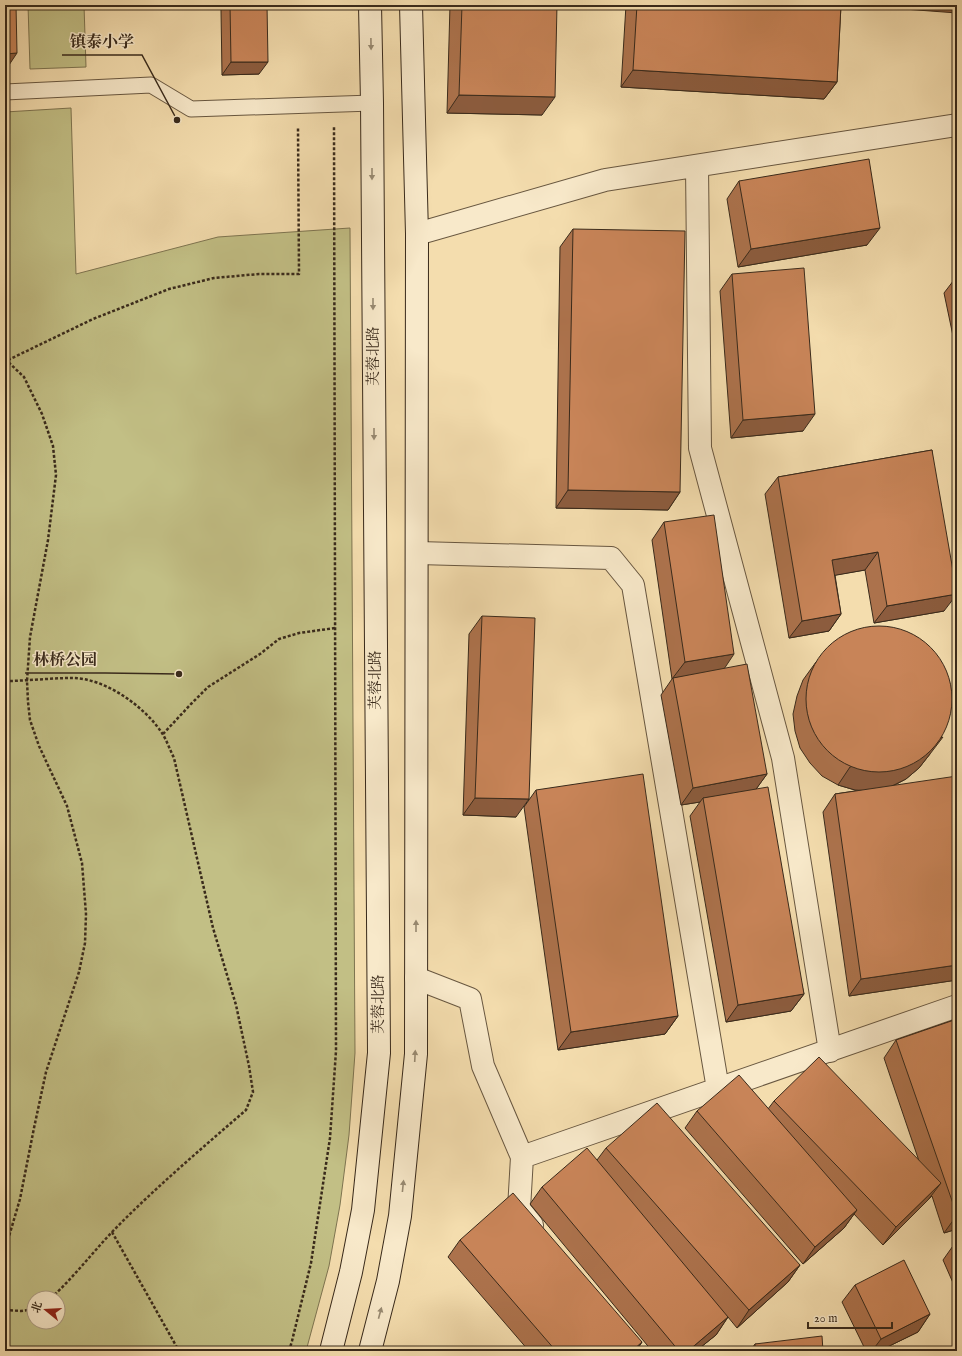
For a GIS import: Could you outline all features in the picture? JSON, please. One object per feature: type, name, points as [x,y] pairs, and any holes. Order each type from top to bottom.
[{"type":"street","name":"芙蓉北路","points":[[331,1351],[351,1272],[363,1210],[379,1053],[370,5]]},
{"type":"street","points":[[370,1351],[388,1281],[400,1216],[416,1054],[418,553],[417,234],[411,5]]},
{"type":"street","points":[[417,234],[605,180],[957,125]]},
{"type":"street","points":[[697,166],[700,448],[783,758],[830,1051]]},
{"type":"street","points":[[418,553],[611,558],[633,585],[718,1089]]},
{"type":"street","points":[[416,978],[470,1000],[483,1066],[522,1157],[519,1209],[544,1239]]},
{"type":"street","points":[[522,1157],[957,1006]]},
{"type":"lane","points":[[5,92],[151,85],[191,109],[372,103]]},
{"type":"path","points":[[289,1351],[312,1256],[330,1138],[336,1051],[334,104]]},
{"type":"path","points":[[5,1250],[14,1224],[20,1198],[46,1072],[79,972],[85,943],[86,914],[82,863],[67,806],[39,746],[30,720],[27,681],[30,637],[48,540],[56,475],[53,446],[42,414],[24,376],[6,359],[93,319],[169,289],[214,278],[259,274],[299,274],[298,105]]},
{"type":"path","points":[[163,734],[208,687],[260,654],[279,639],[298,633],[335,628]]},
{"type":"path","points":[[5,681],[73,678],[90,680],[105,685],[138,707],[149,717],[163,734],[174,758],[212,928],[236,1005],[253,1092],[246,1110],[157,1189],[112,1232],[60,1290]]},
{"type":"path","points":[[112,1232],[179,1351]]},
{"type":"path","points":[[5,1310],[21,1312],[26,1311]]},
{"type":"shaded area","points":[[28,5],[84,5],[86,67],[30,69]]},
{"type":"shaded area","points":[[71,108],[76,274],[218,237],[350,228],[355,1053],[349,1135],[340,1205],[329,1266],[306,1351],[5,1351],[5,112]]},
{"type":"building","points":[[5,5],[16,5],[17,53],[5,54]]},
{"type":"building","points":[[230,5],[267,5],[268,62],[231,62]]},
{"type":"building","points":[[462,5],[557,5],[555,97],[459,95]]},
{"type":"building","points":[[637,5],[841,5],[837,82],[633,70]]},
{"type":"building","points":[[869,159],[880,228],[751,249],[739,181]]},
{"type":"building","points":[[573,229],[685,231],[680,492],[568,490]]},
{"type":"building","points":[[804,268],[815,414],[743,420],[732,274]]},
{"type":"building","points":[[932,450],[957,594],[887,606],[878,552],[832,560],[841,614],[802,621],[778,477]]},
{"type":"building","points":[[714,515],[734,654],[685,662],[664,522]]},
{"type":"building","points":[[482,616],[535,618],[529,799],[475,798]]},
{"type":"building","points":[[872,626],[886,626],[914,634],[931,647],[944,664],[947,671],[951,685],[951,713],[947,727],[940,740],[931,751],[914,764],[907,767],[886,772],[872,772],[844,764],[827,751],[822,745],[811,727],[806,706],[806,692],[814,664],[827,647],[833,642],[851,631]]},
{"type":"building","points":[[747,664],[767,774],[693,788],[673,678]]},
{"type":"building","points":[[643,774],[678,1016],[571,1032],[536,790]]},
{"type":"building","points":[[957,776],[957,965],[861,979],[835,794]]},
{"type":"building","points":[[768,787],[804,994],[738,1005],[703,798]]},
{"type":"building","points":[[957,1019],[957,1215],[896,1040]]},
{"type":"building","points":[[819,1057],[941,1183],[896,1227],[774,1101]]},
{"type":"building","points":[[739,1075],[857,1210],[815,1247],[697,1111]]},
{"type":"building","points":[[657,1103],[800,1265],[749,1310],[606,1148]]},
{"type":"building","points":[[587,1148],[728,1317],[688,1351],[679,1351],[542,1187]]},
{"type":"building","points":[[513,1193],[642,1342],[632,1351],[556,1351],[460,1240]]},
{"type":"building","points":[[904,1260],[930,1314],[881,1339],[855,1285]]},
{"type":"building","points":[[822,1336],[823,1351],[755,1351],[755,1344]]},
{"type":"place","name":"镇泰小学","points":[[177,120]]},
{"type":"place","name":"林桥公园","points":[[179,674]]}]
